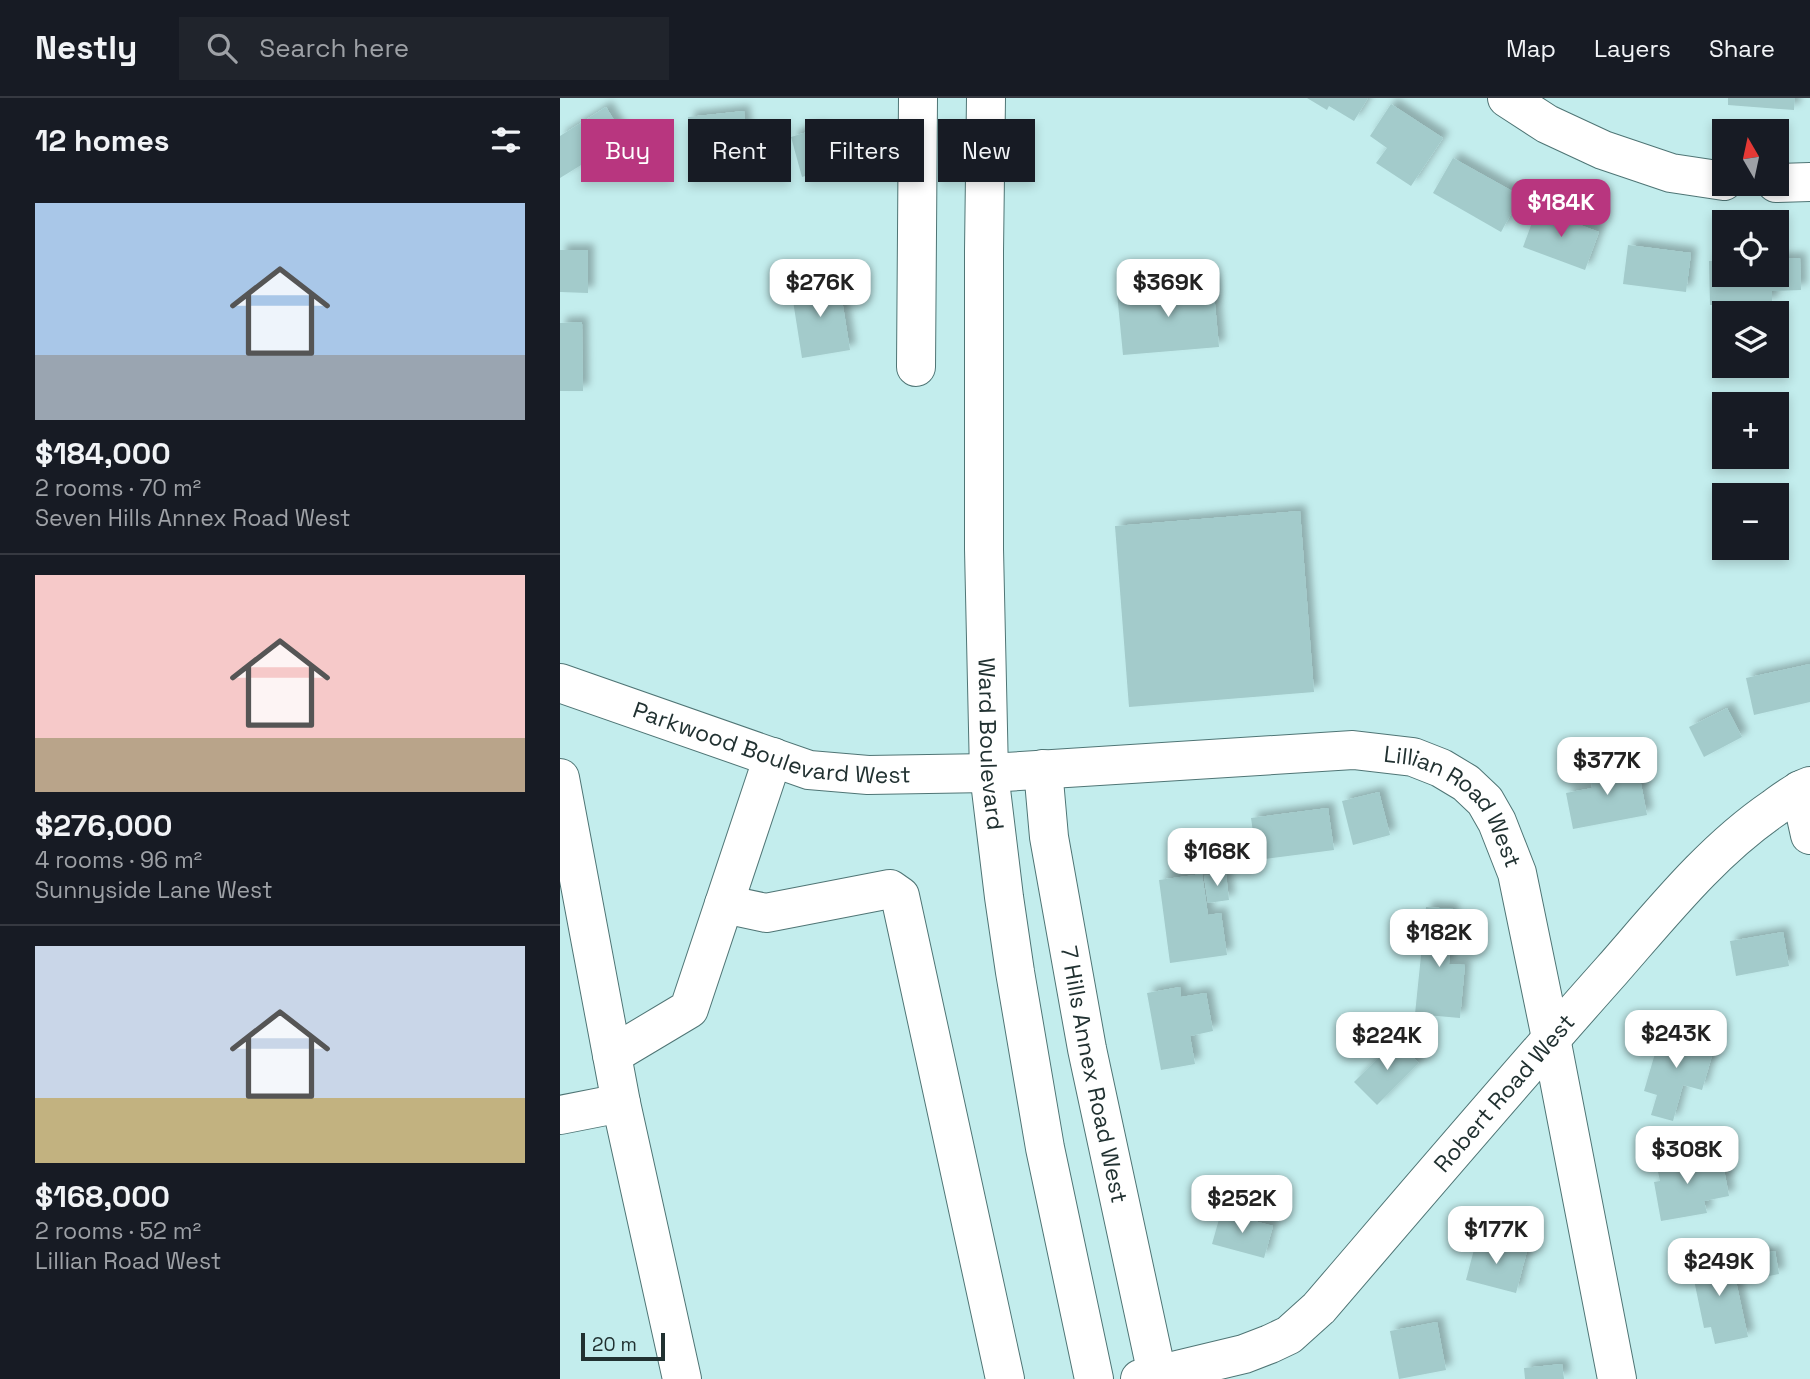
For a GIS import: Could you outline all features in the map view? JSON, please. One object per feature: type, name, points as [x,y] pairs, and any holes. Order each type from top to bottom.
[{"type":"street","points":[[916,367],[918,98]]},
{"type":"street","name":"Ward Boulevard","points":[[986,98],[984,515],[989,772],[1019,999],[1045,1148],[1094,1379]]},
{"type":"street","points":[[1507,98],[1547,124],[1603,150],[1671,173],[1712,179]]},
{"type":"street","points":[[1789,183],[1810,182]]},
{"type":"street","name":"Parkwood Boulevard West","points":[[560,683],[810,770],[868,775],[989,772]]},
{"type":"street","name":"Lillian Road West","points":[[989,772],[1353,750],[1413,757],[1441,768],[1466,783],[1485,802],[1497,822],[1517,873],[1617,1379]]},
{"type":"street","points":[[612,1055],[689,1009],[773,757]]},
{"type":"street","name":"7 Hills Annex Road West","points":[[1043,769],[1049,837],[1087,1049],[1152,1378]]},
{"type":"street","points":[[560,778],[621,1103],[682,1379]]},
{"type":"street","points":[[1805,788],[1810,835]]},
{"type":"street","name":"Robert Road West","points":[[1152,1378],[1244,1354],[1270,1344],[1289,1335],[1319,1308],[1551,1038],[1667,908],[1727,844],[1805,788]]},
{"type":"street","points":[[724,904],[766,913],[890,890],[900,896],[1005,1379]]},
{"type":"street","points":[[560,1115],[621,1103]]},
{"type":"building","points":[[1307,98],[1368,98],[1354,121],[1329,106],[1327,110]]},
{"type":"building","points":[[1728,98],[1795,98],[1794,110],[1728,105]]},
{"type":"building","points":[[1391,104],[1443,138],[1411,186],[1376,163],[1387,148],[1370,136]]},
{"type":"building","points":[[606,107],[613,119],[587,119]]},
{"type":"building","points":[[744,111],[745,119],[688,119]]},
{"type":"building","points":[[581,123],[581,165],[560,178],[560,136]]},
{"type":"building","points":[[805,133],[805,176],[802,177],[791,137]]},
{"type":"building","points":[[1453,158],[1521,196],[1501,232],[1433,193]]},
{"type":"building","points":[[1537,209],[1599,232],[1585,270],[1523,247]]},
{"type":"building","points":[[1628,245],[1691,253],[1686,292],[1623,284]]},
{"type":"building","points":[[560,250],[588,250],[588,293],[560,292]]},
{"type":"building","points":[[1789,258],[1800,258],[1801,290],[1772,291],[1772,301],[1712,301],[1710,305],[1709,261],[1712,261],[1712,287],[1789,287]]},
{"type":"building","points":[[839,281],[850,350],[802,358],[791,288]]},
{"type":"building","points":[[1213,283],[1219,347],[1123,355],[1117,293]]},
{"type":"building","points":[[582,322],[583,391],[560,391],[560,323]]},
{"type":"building","points":[[1300,511],[1314,692],[1129,707],[1115,526]]},
{"type":"building","points":[[1810,664],[1810,702],[1754,715],[1746,678]]},
{"type":"building","points":[[1727,708],[1742,737],[1704,757],[1689,727]]},
{"type":"building","points":[[1613,757],[1617,777],[1639,773],[1647,815],[1573,829],[1566,793],[1592,788],[1588,762]]},
{"type":"building","points":[[1379,792],[1390,835],[1353,845],[1342,801]]},
{"type":"building","points":[[1328,808],[1334,850],[1257,860],[1251,818]]},
{"type":"building","points":[[1202,874],[1208,915],[1221,913],[1227,955],[1170,963],[1159,880]]},
{"type":"building","points":[[1226,874],[1229,900],[1208,903],[1204,876]]},
{"type":"building","points":[[1426,907],[1453,909],[1449,964],[1465,965],[1460,1018],[1415,1014]]},
{"type":"building","points":[[1783,932],[1789,966],[1736,976],[1730,941]]},
{"type":"building","points":[[1180,987],[1181,997],[1206,993],[1213,1031],[1190,1036],[1195,1064],[1161,1070],[1147,993]]},
{"type":"building","points":[[1688,1024],[1703,1028],[1697,1052],[1712,1056],[1702,1090],[1683,1085],[1673,1121],[1651,1115],[1657,1095],[1644,1091],[1661,1033],[1683,1039]]},
{"type":"building","points":[[1396,1040],[1419,1063],[1377,1105],[1354,1082]]},
{"type":"building","points":[[1693,1151],[1697,1169],[1723,1164],[1729,1196],[1704,1201],[1707,1213],[1661,1221],[1654,1182],[1660,1181],[1655,1158]]},
{"type":"building","points":[[1221,1212],[1273,1226],[1264,1258],[1212,1244]]},
{"type":"building","points":[[1477,1238],[1527,1251],[1516,1293],[1466,1280]]},
{"type":"building","points":[[1775,1251],[1779,1274],[1749,1280],[1745,1257]]},
{"type":"building","points":[[1730,1253],[1748,1337],[1715,1344],[1711,1327],[1704,1328],[1690,1261]]},
{"type":"building","points":[[1437,1322],[1446,1370],[1399,1379],[1390,1331]]},
{"type":"building","points":[[1562,1364],[1564,1379],[1525,1379],[1524,1368]]}]
